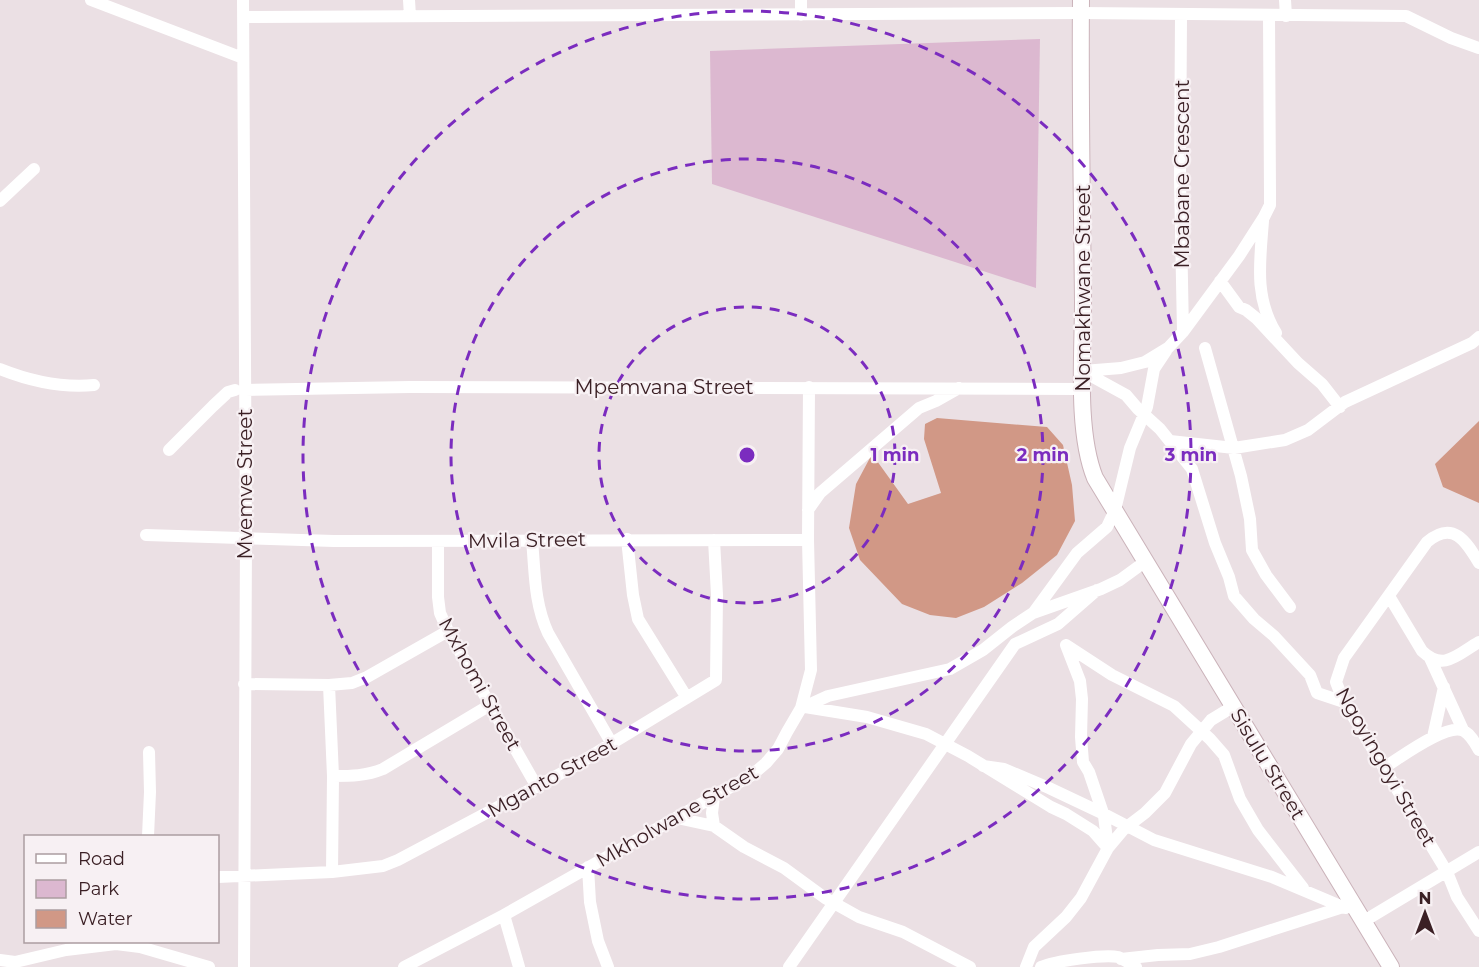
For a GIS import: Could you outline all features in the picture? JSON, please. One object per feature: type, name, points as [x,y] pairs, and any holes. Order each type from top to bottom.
[{"type":"street","points":[[91,0],[243,58]]},
{"type":"street","name":"Mvemve Street","points":[[243,0],[240,390],[246,538],[244,967]]},
{"type":"street","points":[[409,0],[410,16]]},
{"type":"street","points":[[801,0],[801,15]]},
{"type":"street","points":[[1285,0],[1286,15]]},
{"type":"street","points":[[243,16],[801,15],[1081,7],[1182,15],[1406,16],[1451,38],[1479,48]]},
{"type":"street","name":"Nomakhwane Street","points":[[1081,7],[1084,438],[1089,463],[1095,478],[1146,561]]},
{"type":"street","name":"Mbabane Crescent","points":[[1182,15],[1180,180],[1183,332]]},
{"type":"street","name":"Mbabane Crescent","points":[[1083,371],[1121,368],[1145,362],[1168,348],[1183,332],[1264,217],[1270,205],[1269,16]]},
{"type":"street","points":[[0,201],[34,169]]},
{"type":"street","points":[[1264,217],[1259,282],[1270,323],[1284,348]]},
{"type":"street","points":[[1220,281],[1239,307],[1256,318],[1298,363],[1322,384],[1340,406]]},
{"type":"street","points":[[1170,441],[1234,448],[1285,440],[1308,430],[1345,402],[1472,343],[1479,337]]},
{"type":"street","points":[[1033,613],[1077,553],[1107,527],[1115,510],[1130,448],[1143,415],[1154,369],[1168,348]]},
{"type":"street","points":[[1206,348],[1234,448],[1250,519],[1252,550],[1266,575],[1290,607]]},
{"type":"street","points":[[0,369],[46,383],[94,385]]},
{"type":"street","points":[[1083,371],[1126,395],[1170,441],[1192,469],[1215,543],[1230,577],[1234,596],[1310,675],[1317,693],[1344,702]]},
{"type":"street","name":"Mpemvana Street","points":[[240,390],[410,387],[1083,389]]},
{"type":"street","name":"Mkholwane Street","points":[[404,967],[504,915],[753,775],[778,749],[802,707],[811,670],[808,540],[809,387]]},
{"type":"street","points":[[808,510],[819,493],[919,408],[959,388]]},
{"type":"street","points":[[169,450],[228,392],[240,390]]},
{"type":"street","name":"Ngoyingoyi Street","points":[[1479,563],[1462,539],[1454,534],[1445,532],[1427,542],[1344,658],[1336,682],[1344,702],[1447,872],[1457,897],[1479,931]]},
{"type":"street","name":"Mvila Street","points":[[146,536],[438,541],[808,540]]},
{"type":"street","points":[[627,539],[638,619],[687,698]]},
{"type":"street","points":[[532,540],[536,600],[540,615],[612,744]]},
{"type":"street","name":"Mganto Street","points":[[219,877],[332,872],[383,866],[537,787],[716,680],[717,595],[714,540]]},
{"type":"street","name":"Mxhomi Street","points":[[438,541],[440,613],[537,787]]},
{"type":"street","points":[[802,707],[828,696],[950,669],[983,650],[1033,613],[1120,580],[1146,561]]},
{"type":"street","name":"Sisulu Street","points":[[1146,561],[1355,913],[1391,967]]},
{"type":"street","points":[[789,967],[1015,644],[1058,624],[1097,590]]},
{"type":"street","points":[[1389,596],[1422,651],[1430,658],[1438,662],[1449,660],[1479,642]]},
{"type":"street","points":[[244,684],[352,683],[367,677],[448,631]]},
{"type":"street","points":[[1108,848],[1104,814],[1089,772],[1083,762],[1080,681],[1066,645],[1112,675],[1174,706],[1202,731],[1224,755],[1240,799],[1258,830],[1303,888]]},
{"type":"street","points":[[1430,658],[1463,730],[1472,738],[1479,750]]},
{"type":"street","points":[[330,685],[333,776],[332,872]]},
{"type":"street","points":[[1433,737],[1444,687]]},
{"type":"street","points":[[333,776],[355,777],[383,770],[490,705]]},
{"type":"street","points":[[1026,967],[1034,947],[1066,917],[1081,898],[1108,848],[1127,827],[1165,793],[1191,744],[1211,720],[1234,706]]},
{"type":"street","points":[[802,707],[867,717],[926,734],[1084,825],[1093,831],[1108,848]]},
{"type":"street","points":[[1385,767],[1433,737],[1445,732],[1463,730]]},
{"type":"street","points":[[148,835],[149,752]]},
{"type":"street","points":[[983,766],[1004,770],[1104,814],[1154,840],[1233,863],[1303,888],[1355,913]]},
{"type":"street","points":[[714,797],[712,813],[714,826]]},
{"type":"street","points":[[677,818],[714,826],[744,847],[784,868],[835,904],[859,917],[903,932],[970,967]]},
{"type":"street","points":[[1121,959],[1190,954],[1355,913],[1447,872],[1479,852]]},
{"type":"street","points":[[588,867],[590,902],[598,941],[608,967]]},
{"type":"street","points":[[504,915],[519,967]]},
{"type":"street","points":[[0,960],[15,962],[66,950],[116,944],[140,947],[209,967]]},
{"type":"street","points":[[1041,967],[1080,959],[1117,957],[1136,967]]},
{"type":"green space","points":[[1040,39],[1036,288],[712,184],[710,51]]},
{"type":"water","points":[[937,418],[1047,427],[1063,445],[1072,485],[1075,521],[1057,555],[1022,583],[984,607],[956,618],[930,615],[902,604],[860,560],[849,528],[856,484],[872,454],[908,504],[941,493],[924,439],[925,424]]},
{"type":"water","points":[[1479,421],[1479,503],[1443,487],[1435,464]]}]
